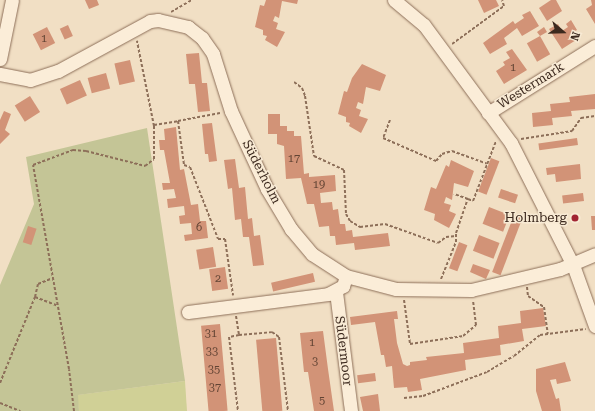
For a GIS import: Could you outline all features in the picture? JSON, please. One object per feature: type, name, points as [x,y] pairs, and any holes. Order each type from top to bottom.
[{"type":"street","points":[[0,59],[12,0]]},
{"type":"street","points":[[394,0],[424,25],[507,138],[572,265],[595,325]]},
{"type":"street","points":[[0,74],[30,80],[58,71],[134,28],[158,20]]},
{"type":"street","name":"Süderholm","points":[[158,20],[188,27],[202,38],[213,54],[231,111],[267,189],[291,229],[312,254],[346,276],[404,290],[436,292],[471,290],[526,278],[572,265],[595,254]]},
{"type":"street","name":"Westermark","points":[[488,113],[595,46]]},
{"type":"street","points":[[188,312],[336,292],[343,286],[346,276]]},
{"type":"street","name":"Südermoor","points":[[336,292],[351,411]]},
{"type":"path","points":[[158,20],[192,0]]},
{"type":"path","points":[[443,51],[504,6],[502,0]]},
{"type":"path","points":[[74,411],[34,165],[74,150],[86,151],[145,166],[154,159],[154,126],[134,28]]},
{"type":"path","points":[[294,82],[302,88],[305,96],[314,156],[344,170],[346,214],[350,221],[360,227],[385,224],[438,243],[446,236],[456,236]]},
{"type":"path","points":[[154,126],[231,111]]},
{"type":"path","points":[[454,194],[473,201],[494,144],[507,138],[572,130],[581,118],[595,116]]},
{"type":"path","points":[[390,120],[383,138],[436,161],[442,154],[452,151],[486,164]]},
{"type":"path","points":[[178,121],[184,165],[190,167],[218,239],[226,239],[238,335]]},
{"type":"path","points":[[436,292],[456,242],[456,236],[468,199]]},
{"type":"path","points":[[0,383],[36,297],[38,284],[53,278]]},
{"type":"path","points":[[526,278],[528,296],[544,306],[548,334]]},
{"type":"path","points":[[404,290],[410,344],[464,336],[476,325],[471,290]]},
{"type":"path","points":[[36,297],[58,306]]},
{"type":"path","points":[[404,398],[422,396],[467,381],[498,366],[540,335],[584,330],[595,325]]},
{"type":"path","points":[[238,411],[228,336],[272,332],[279,337],[288,411]]},
{"type":"path","points":[[0,403],[20,411]]},
{"type":"green space","points":[[147,128],[185,381],[78,395],[79,411],[0,411],[0,285],[34,204],[26,157]]},
{"type":"green space","points":[[185,381],[187,411],[79,411],[77,395]]},
{"type":"building","points":[[85,0],[97,0],[99,5],[89,9]]},
{"type":"building","points":[[266,0],[298,0],[297,4],[282,1],[279,18],[275,16],[273,21],[278,23],[276,29],[285,32],[277,47],[265,40],[267,36],[263,35],[263,30],[255,27],[260,5],[264,6]]},
{"type":"building","points":[[478,0],[496,0],[499,6],[484,13]]},
{"type":"building","points":[[551,0],[556,0],[562,11],[547,21],[539,8]]},
{"type":"building","points":[[591,0],[595,0],[595,24],[586,9],[592,5]]},
{"type":"building","points":[[530,11],[539,26],[522,36],[517,28],[504,38],[507,44],[490,54],[483,43],[513,21],[515,24],[524,18],[522,15]]},
{"type":"building","points":[[571,20],[577,30],[572,33],[576,40],[562,49],[549,29],[558,24],[562,31],[568,27],[566,24]]},
{"type":"building","points":[[68,25],[73,36],[65,40],[60,29]]},
{"type":"building","points":[[47,27],[55,43],[41,50],[33,34]]},
{"type":"building","points":[[544,27],[547,32],[540,36],[537,32]]},
{"type":"building","points":[[540,36],[550,54],[537,62],[527,43]]},
{"type":"building","points":[[512,49],[527,70],[504,84],[496,71],[505,65],[503,62],[510,58],[506,52]]},
{"type":"building","points":[[199,53],[202,83],[207,83],[210,111],[198,112],[195,84],[189,84],[186,54]]},
{"type":"building","points":[[130,60],[135,81],[119,85],[114,64]]},
{"type":"building","points":[[362,64],[386,75],[380,91],[366,87],[363,104],[358,102],[356,108],[361,110],[359,116],[368,119],[361,133],[349,126],[350,123],[346,122],[346,117],[338,114],[344,91],[347,92],[352,78]]},
{"type":"building","points":[[106,73],[110,88],[92,93],[88,78]]},
{"type":"building","points":[[80,80],[87,96],[67,104],[60,89]]},
{"type":"building","points":[[595,94],[595,109],[571,111],[572,116],[552,118],[553,125],[533,127],[532,113],[551,111],[550,104],[570,102],[569,97]]},
{"type":"building","points":[[30,96],[40,112],[25,122],[15,106]]},
{"type":"building","points":[[4,111],[11,114],[5,130],[10,134],[0,144],[0,120]]},
{"type":"building","points":[[268,114],[280,114],[280,126],[287,126],[287,131],[294,131],[294,136],[301,136],[304,174],[309,173],[309,177],[335,175],[336,191],[320,193],[321,203],[332,202],[333,210],[338,209],[340,224],[345,224],[346,231],[352,230],[353,237],[388,233],[390,246],[355,250],[354,243],[336,245],[335,236],[330,236],[329,226],[319,227],[314,204],[307,204],[301,178],[286,179],[284,146],[277,144],[277,134],[268,134]]},
{"type":"building","points":[[212,123],[217,161],[209,162],[208,154],[205,154],[202,124]]},
{"type":"building","points":[[176,127],[180,170],[184,169],[191,205],[198,204],[200,221],[206,221],[208,238],[185,241],[184,235],[192,234],[191,223],[180,224],[179,216],[185,215],[184,206],[168,208],[167,199],[176,198],[174,189],[163,190],[162,183],[170,183],[164,150],[160,150],[159,140],[165,140],[164,129]]},
{"type":"building","points":[[577,138],[578,145],[539,150],[538,143]]},
{"type":"building","points":[[491,158],[499,161],[487,195],[478,192]]},
{"type":"building","points":[[235,159],[239,188],[245,187],[248,219],[252,218],[254,236],[260,235],[264,265],[253,266],[249,237],[243,237],[241,219],[235,220],[232,188],[228,189],[224,160]]},
{"type":"building","points":[[451,160],[474,171],[468,187],[454,183],[452,200],[446,197],[444,203],[451,205],[449,211],[456,214],[449,228],[434,220],[435,214],[424,210],[431,187],[436,189],[446,165],[449,167]]},
{"type":"building","points":[[580,164],[581,179],[556,182],[555,174],[547,175],[546,168]]},
{"type":"building","points":[[501,189],[518,195],[515,203],[498,198]]},
{"type":"building","points":[[583,193],[584,201],[563,203],[562,196]]},
{"type":"building","points":[[489,207],[510,215],[503,232],[483,224]]},
{"type":"building","points":[[514,215],[522,218],[501,275],[492,272]]},
{"type":"building","points":[[591,216],[595,216],[595,230],[592,230]]},
{"type":"building","points":[[28,226],[37,229],[31,245],[23,242]]},
{"type":"building","points":[[479,235],[500,243],[493,259],[473,251]]},
{"type":"building","points":[[459,242],[467,245],[457,271],[449,268]]},
{"type":"building","points":[[213,247],[216,267],[199,269],[196,250]]},
{"type":"building","points":[[473,264],[490,270],[486,279],[470,272]]},
{"type":"building","points":[[225,267],[228,289],[212,291],[209,269]]},
{"type":"building","points":[[313,273],[315,282],[273,291],[271,283]]},
{"type":"building","points":[[543,308],[546,326],[522,329],[524,341],[500,345],[501,355],[465,360],[466,370],[420,379],[422,390],[408,392],[407,387],[394,388],[392,366],[386,367],[384,355],[381,355],[375,322],[351,325],[350,317],[397,311],[398,319],[394,319],[397,343],[403,364],[407,366],[410,365],[410,362],[427,360],[426,357],[464,353],[463,343],[499,338],[498,326],[521,323],[520,311]]},
{"type":"building","points":[[220,324],[228,411],[209,411],[201,326]]},
{"type":"building","points":[[323,331],[334,411],[314,411],[308,372],[304,372],[300,333]]},
{"type":"building","points":[[276,338],[282,411],[262,411],[256,340]]},
{"type":"building","points":[[565,362],[571,381],[557,384],[556,379],[550,380],[556,399],[559,398],[561,411],[542,411],[536,391],[536,369]]},
{"type":"building","points":[[375,373],[376,381],[358,383],[357,375]]},
{"type":"building","points":[[378,394],[380,411],[363,411],[360,397]]},
{"type":"place","name":"Holmberg","points":[[575,218]]}]
